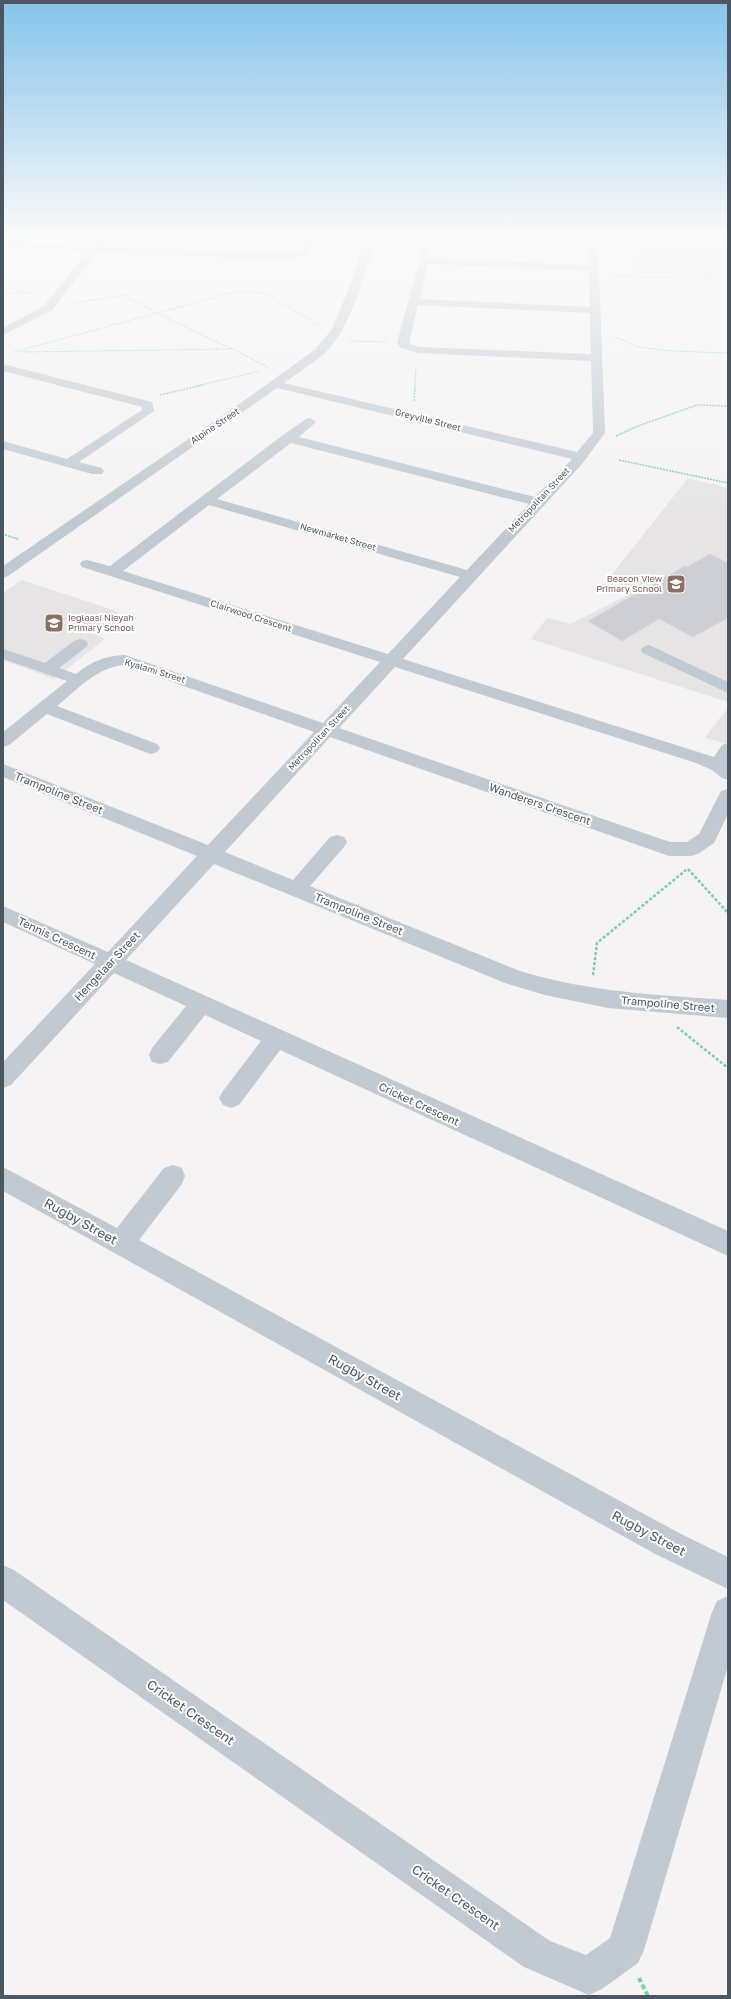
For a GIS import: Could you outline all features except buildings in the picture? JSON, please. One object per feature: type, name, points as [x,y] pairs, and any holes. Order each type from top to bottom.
[{"type":"street","points":[[3,332],[12,327]]},
{"type":"street","name":"Alpine Street","points":[[3,573],[314,356],[334,335],[337,327]]},
{"type":"street","points":[[407,327],[403,343],[409,348],[597,358]]},
{"type":"street","name":"Metropolitan Street","points":[[211,855],[327,728],[580,457],[600,433],[597,329]]},
{"type":"street","points":[[3,367],[148,405],[148,411],[69,463]]},
{"type":"street","name":"Greyville Street","points":[[275,384],[580,457]]},
{"type":"street","points":[[112,572],[310,422]]},
{"type":"street","points":[[288,438],[537,502]]},
{"type":"street","points":[[3,445],[97,471]]},
{"type":"street","name":"Newmarket Street","points":[[206,500],[470,575]]},
{"type":"street","name":"Clairwood Crescent","points":[[87,564],[390,661]]},
{"type":"street","points":[[47,669],[80,644]]},
{"type":"street","points":[[649,650],[728,688]]},
{"type":"street","points":[[3,654],[79,680]]},
{"type":"street","name":"Kyalami Street","points":[[3,741],[43,707],[95,667],[109,661],[125,660],[327,728]]},
{"type":"street","points":[[390,661],[702,759],[723,770],[728,749]]},
{"type":"street","points":[[43,707],[151,748]]},
{"type":"street","name":"Wanderers Crescent","points":[[327,728],[670,849],[691,849],[707,838],[728,795]]},
{"type":"street","name":"Trampoline Street","points":[[3,770],[513,977],[545,987],[590,995],[639,1002],[728,1009]]},
{"type":"street","points":[[296,889],[337,842]]},
{"type":"street","name":"Hengelaar Street","points":[[3,1078],[211,855]]},
{"type":"street","name":"Tennis Crescent","points":[[3,913],[110,962]]},
{"type":"street","name":"Cricket Crescent","points":[[110,962],[728,1244]]},
{"type":"street","points":[[160,1055],[201,1004]]},
{"type":"street","points":[[231,1098],[276,1038]]},
{"type":"street","points":[[121,1243],[173,1176]]},
{"type":"street","name":"Rugby Street","points":[[3,1178],[668,1544],[728,1573]]},
{"type":"street","name":"Cricket Crescent","points":[[3,1581],[537,1954],[589,1976],[625,1950],[728,1612]]},
{"type":"path","points":[[16,352],[105,327]]},
{"type":"path","points":[[157,395],[165,395],[271,369],[187,327]]},
{"type":"path","points":[[597,329],[638,347],[671,351],[728,353]]},
{"type":"path","points":[[345,340],[390,342]]},
{"type":"path","points":[[10,352],[233,349]]},
{"type":"path","points":[[413,407],[416,360]]},
{"type":"path","points":[[616,436],[697,405],[728,406]]},
{"type":"path","points":[[619,460],[728,483]]},
{"type":"path","points":[[4,535],[22,540]]},
{"type":"path","points":[[590,995],[597,943],[688,869],[728,913]]},
{"type":"path","points":[[676,1026],[728,1068]]},
{"type":"shaded area","name":"Beacon View Primary School","points":[[688,478],[728,488],[728,702],[531,639],[547,618],[570,624],[636,591],[610,577]]},
{"type":"shaded area","name":"Ieglaasi Nieyah Primary School","points":[[22,580],[119,612],[91,633],[105,639],[54,679],[3,660],[3,593]]},
{"type":"shaded area","points":[[728,707],[728,744],[705,738]]},
{"type":"place","name":"Beacon View Primary School","points":[[676,584]]},
{"type":"place","name":"Ieglaasi Nieyah Primary School","points":[[54,623]]}]
